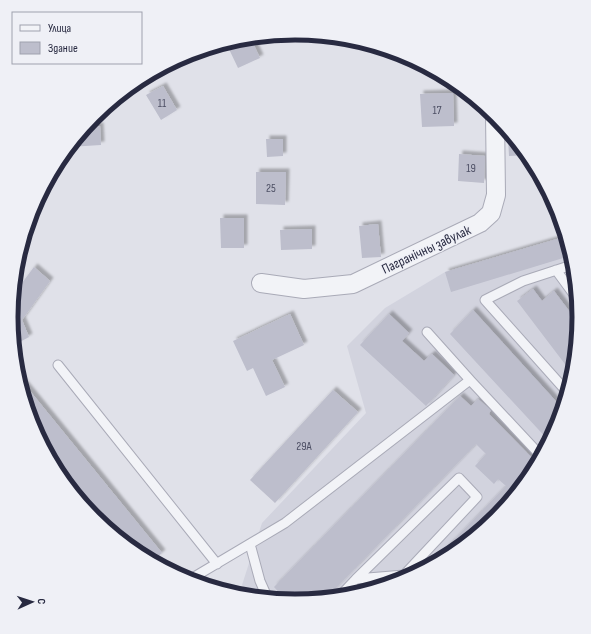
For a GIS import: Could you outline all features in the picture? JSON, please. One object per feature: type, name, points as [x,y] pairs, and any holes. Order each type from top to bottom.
[{"type":"street","name":"Пагранічны завулак","points":[[261,283],[304,289],[353,284],[480,223],[491,213],[496,195],[495,124]]},
{"type":"lane","points":[[564,389],[485,300],[523,281],[569,266]]},
{"type":"lane","points":[[556,270],[572,291]]},
{"type":"lane","points":[[427,332],[538,452]]},
{"type":"lane","points":[[58,365],[217,564]]},
{"type":"lane","points":[[196,576],[285,523],[470,380]]},
{"type":"lane","points":[[346,590],[459,478],[477,496],[408,570]]},
{"type":"lane","points":[[250,544],[260,581],[265,593]]},
{"type":"lane","points":[[356,579],[395,576]]},
{"type":"shaded area","points":[[561,238],[571,281],[573,317],[571,353],[564,389],[552,423],[536,456],[516,486],[492,513],[450,548],[418,566],[385,580],[332,592],[314,594],[277,594],[246,590],[242,585],[262,523],[366,413],[347,346],[385,308],[445,272]]},
{"type":"building","points":[[253,43],[260,58],[238,68],[228,48]]},
{"type":"building","points":[[163,86],[177,110],[161,120],[146,95]]},
{"type":"building","points":[[453,93],[454,126],[422,127],[420,94]]},
{"type":"building","points":[[94,126],[100,126],[101,145],[76,147],[87,134]]},
{"type":"building","points":[[266,139],[283,139],[283,156],[267,157]]},
{"type":"building","points":[[508,139],[521,155],[509,156]]},
{"type":"building","points":[[459,154],[485,156],[484,183],[458,181]]},
{"type":"building","points":[[256,172],[286,172],[285,205],[256,204]]},
{"type":"building","points":[[220,218],[244,218],[244,248],[221,248]]},
{"type":"building","points":[[378,224],[381,257],[362,258],[359,226]]},
{"type":"building","points":[[312,229],[312,249],[281,250],[280,230]]},
{"type":"building","points":[[561,238],[567,257],[451,292],[445,272]]},
{"type":"building","points":[[34,267],[50,281],[22,320],[29,337],[19,342],[18,317],[20,286]]},
{"type":"building","points":[[533,289],[542,301],[554,291],[573,316],[571,353],[568,369],[517,301]]},
{"type":"building","points":[[473,310],[559,404],[545,437],[450,334]]},
{"type":"building","points":[[290,314],[304,345],[272,360],[285,387],[266,396],[253,368],[247,371],[233,341]]},
{"type":"building","points":[[389,314],[409,333],[402,341],[424,361],[432,354],[454,375],[426,406],[360,345]]},
{"type":"building","points":[[26,387],[162,553],[157,557],[141,548],[99,513],[75,486],[55,456],[47,440],[39,423]]},
{"type":"building","points":[[333,390],[358,412],[275,503],[250,480]]},
{"type":"building","points":[[460,396],[471,406],[478,399],[491,410],[489,414],[534,460],[516,486],[492,513],[478,526],[442,553],[506,486],[498,479],[494,484],[475,466],[486,454],[476,444],[332,592],[314,594],[280,594],[274,587]]}]
